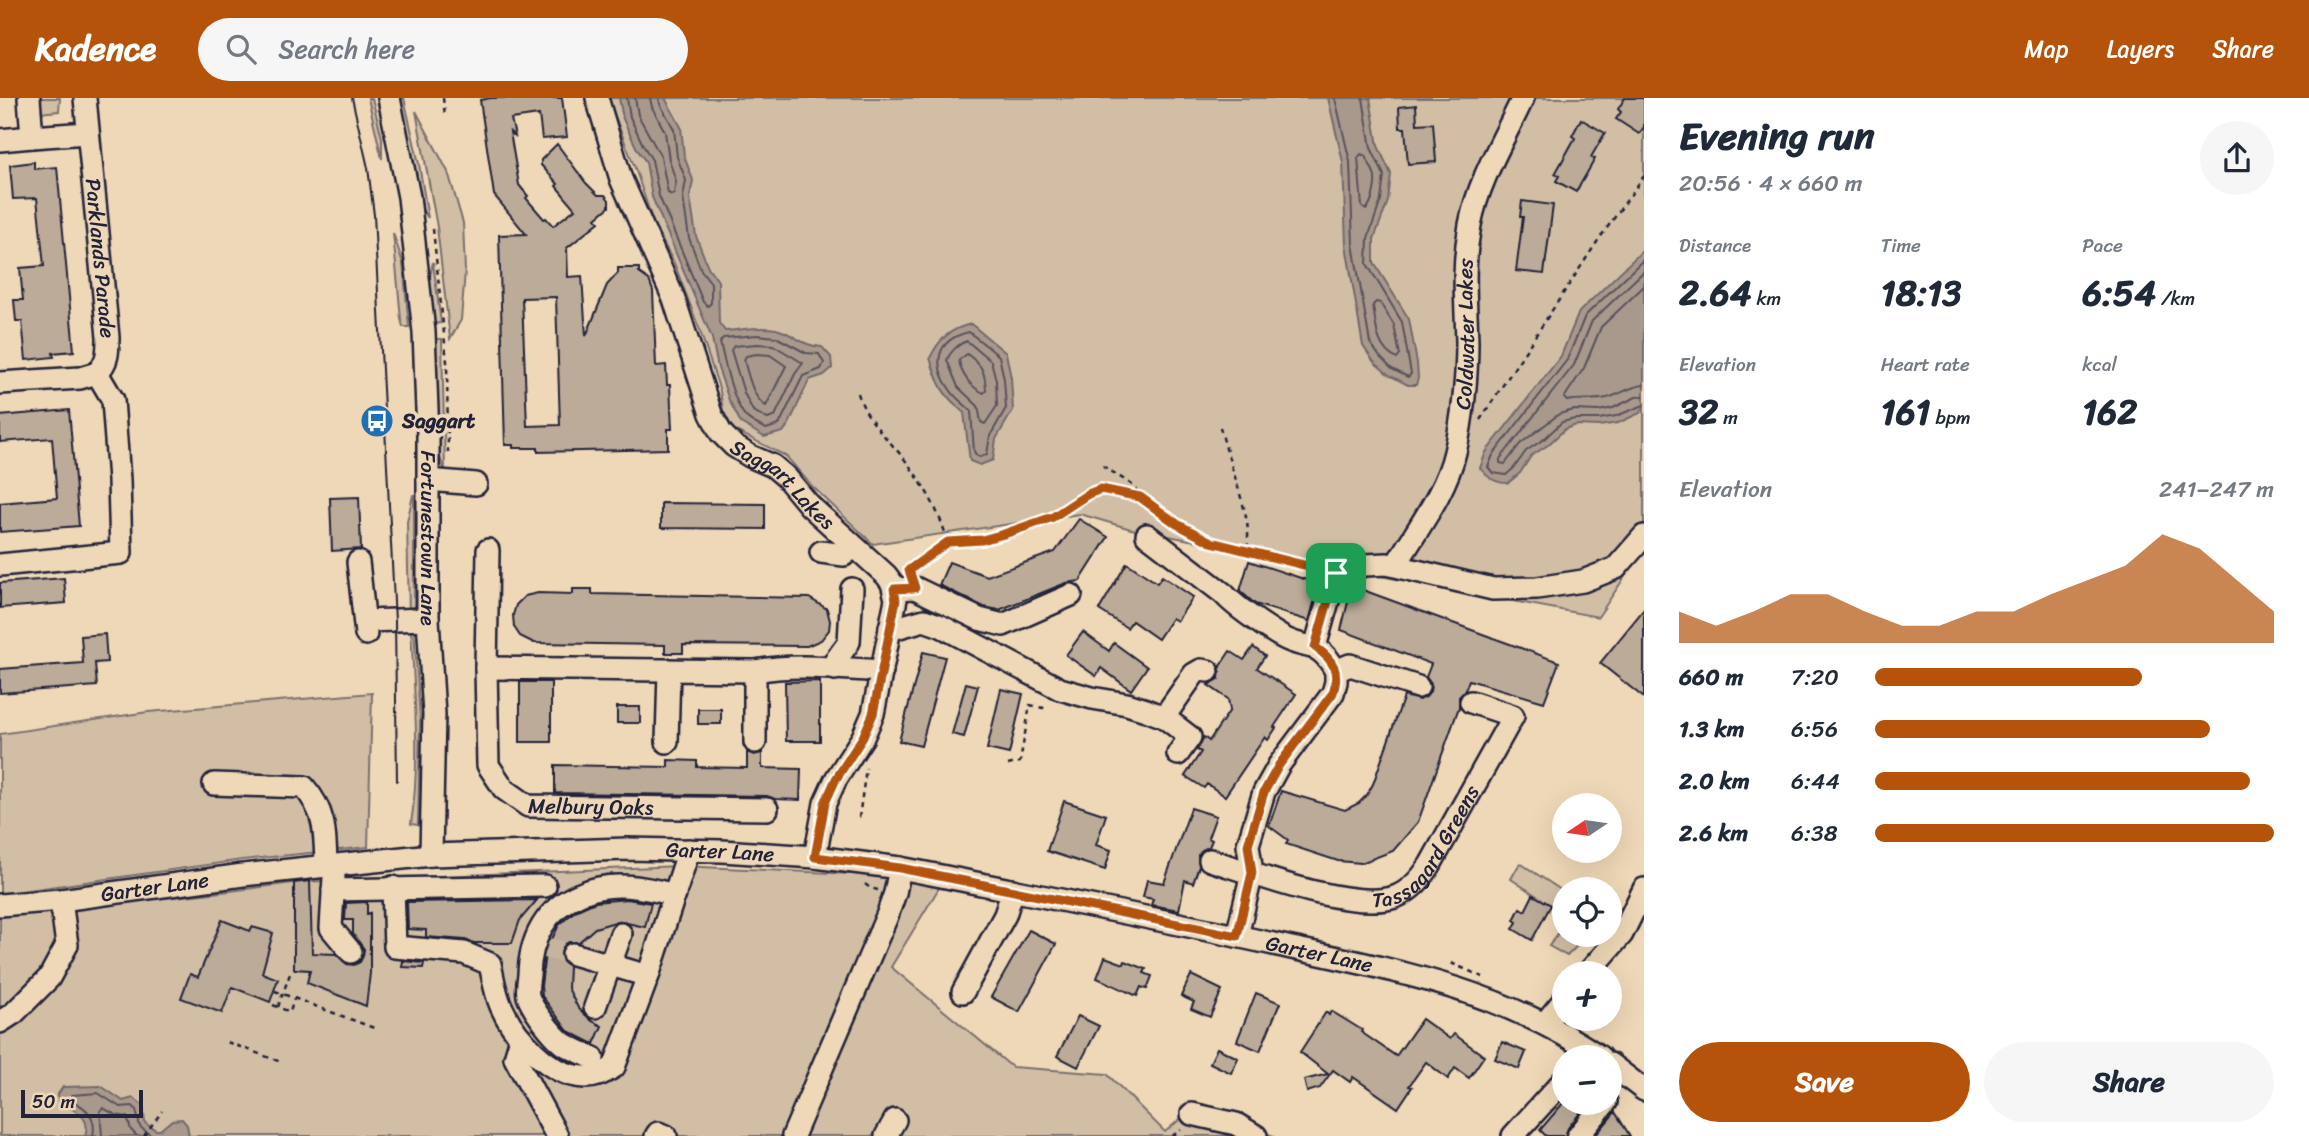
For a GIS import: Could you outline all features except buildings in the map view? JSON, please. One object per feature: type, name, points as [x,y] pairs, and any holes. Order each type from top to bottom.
[{"type":"street","points":[[29,98],[32,137]]},
{"type":"street","name":"Parklands Parade","points":[[85,98],[108,353],[105,365],[97,373]]},
{"type":"street","name":"Fortunestown Lane","points":[[389,98],[409,197],[426,371],[428,619],[434,714],[431,855]]},
{"type":"street","name":"Saggart Lakes","points":[[597,98],[621,179],[683,324],[710,414],[721,433],[734,446],[773,466],[853,547],[904,589]]},
{"type":"street","name":"Coldwater Lakes","points":[[1396,565],[1444,487],[1455,452],[1465,387],[1463,279],[1470,224],[1480,192],[1523,98]]},
{"type":"street","points":[[0,140],[87,133]]},
{"type":"street","points":[[0,383],[80,378],[97,373],[113,400],[121,553],[0,565]]},
{"type":"street","points":[[428,480],[476,484]]},
{"type":"street","points":[[1147,535],[1224,594],[1231,603],[1284,638],[1315,647],[1328,656],[1336,671],[1333,693],[1279,765],[1264,792],[1248,845],[1252,873],[1237,936]]},
{"type":"street","points":[[1315,647],[1336,573],[1365,565],[1396,565],[1493,589],[1537,588],[1583,582],[1616,568],[1644,536]]},
{"type":"street","points":[[821,552],[844,555],[853,547]]},
{"type":"street","name":"Melbury Oaks","points":[[488,550],[488,765],[504,789],[528,806],[767,809]]},
{"type":"street","points":[[358,562],[366,627],[428,619]]},
{"type":"street","points":[[835,669],[836,660],[849,642],[852,589]]},
{"type":"street","points":[[815,857],[825,803],[836,779],[863,737],[873,714],[896,600],[904,589],[979,619],[1003,625],[1071,596]]},
{"type":"street","points":[[890,627],[896,628],[924,620],[1060,689],[1127,704],[1164,717],[1190,737],[1178,754]]},
{"type":"street","points":[[1336,671],[1350,664],[1418,687]]},
{"type":"street","points":[[486,668],[755,671],[770,668],[882,671]]},
{"type":"street","points":[[667,742],[669,670]]},
{"type":"street","points":[[1164,717],[1194,674],[1201,670],[1208,671]]},
{"type":"street","points":[[755,671],[755,742]]},
{"type":"street","name":"Tassagard Greens","points":[[1210,860],[1345,899],[1381,900],[1395,897],[1409,889],[1420,880],[1430,865],[1513,716],[1471,702]]},
{"type":"street","points":[[214,784],[304,787],[315,800],[324,824],[330,865],[333,890],[331,928],[351,952]]},
{"type":"street","name":"Garter Lane","points":[[0,905],[431,855],[628,849],[815,857],[900,868],[1013,890],[1237,936],[1430,980],[1484,997],[1545,1024],[1577,1045]]},
{"type":"street","points":[[393,887],[395,947],[464,953],[490,964],[499,1004],[510,1024],[532,1052],[554,1067],[572,1075],[586,1077],[599,1075],[614,1067],[648,976],[689,850]]},
{"type":"street","points":[[793,1136],[887,916],[900,868]]},
{"type":"street","points":[[593,1058],[562,1043],[541,1019],[528,996],[543,922],[559,905],[596,888],[635,885],[675,895]]},
{"type":"street","points":[[333,890],[545,886]]},
{"type":"street","points":[[1598,961],[1622,934],[1644,889]]},
{"type":"street","points":[[963,992],[1005,915],[1013,890]]},
{"type":"street","points":[[0,1022],[14,1013],[49,978],[67,945],[61,900]]},
{"type":"street","points":[[595,1007],[621,934]]},
{"type":"street","points":[[573,954],[648,976]]},
{"type":"street","points":[[1545,1024],[1552,1015]]},
{"type":"street","points":[[521,1038],[515,1058],[557,1136]]},
{"type":"street","points":[[1622,1073],[1636,1084]]},
{"type":"street","points":[[1513,1136],[1552,1093]]},
{"type":"street","points":[[1192,1114],[1237,1124],[1256,1136]]},
{"type":"street","points":[[1578,1136],[1595,1115]]},
{"type":"street","points":[[656,1136],[658,1133],[666,1136]]},
{"type":"path","points":[[443,98],[445,117]]},
{"type":"path","points":[[1458,428],[1477,425],[1644,176]]},
{"type":"path","points":[[858,393],[871,421],[927,491],[942,519],[948,542]]},
{"type":"path","points":[[1220,427],[1245,506],[1249,536],[1247,551]]},
{"type":"path","points":[[1103,466],[1134,486],[1140,497]]},
{"type":"path","points":[[904,589],[909,570],[948,542],[982,540],[1004,534],[1053,517],[1088,494],[1101,489],[1140,497],[1177,524],[1211,542],[1336,573]]},
{"type":"path","points":[[1008,765],[1020,762],[1030,705],[1043,708],[1045,699]]},
{"type":"path","points":[[859,818],[867,761]]},
{"type":"path","points":[[278,1007],[291,971]]},
{"type":"path","points":[[275,990],[374,1028]]},
{"type":"path","points":[[273,1005],[290,1012],[295,998]]},
{"type":"path","points":[[228,1042],[281,1062]]},
{"type":"path","points":[[144,1136],[162,1111]]},
{"type":"shaded area","points":[[37,98],[60,98],[59,111],[39,113]]},
{"type":"shaded area","points":[[368,98],[372,98],[382,138],[382,159]]},
{"type":"shaded area","points":[[399,98],[404,98],[428,218],[420,206]]},
{"type":"shaded area","points":[[608,98],[1644,98],[1644,548],[1598,617],[1131,529],[1080,514],[873,544],[811,485],[786,456],[734,430],[723,411],[720,391],[699,328],[674,263],[654,225]]},
{"type":"shaded area","points":[[416,111],[448,172],[463,223],[465,271],[461,320],[450,339],[437,227]]},
{"type":"shaded area","points":[[393,233],[403,263],[409,327],[403,327],[401,319]]},
{"type":"shaded area","points":[[433,262],[441,323],[431,324],[429,281]]},
{"type":"shaded area","points":[[433,339],[442,339],[445,471],[439,455]]},
{"type":"shaded area","points":[[413,495],[414,612],[409,614],[407,522]]},
{"type":"shaded area","points":[[411,629],[414,629],[420,719],[418,825],[411,824],[416,751]]},
{"type":"shaded area","points":[[372,693],[368,847],[242,860],[0,894],[0,734],[148,712]]},
{"type":"shaded area","points":[[1520,863],[1552,884],[1552,906],[1511,879]]},
{"type":"shaded area","points":[[680,866],[918,877],[942,883],[891,967],[1012,1067],[1107,1074],[1165,1132],[1198,1104],[1249,1121],[1272,1136],[0,1136],[0,915],[301,882]]},
{"type":"shaded area","points":[[1552,942],[1552,947],[1576,947],[1567,956],[1549,946]]},
{"type":"water","points":[[619,98],[665,98],[681,127],[684,156],[693,180],[690,197],[696,236],[708,267],[718,281],[719,323],[725,331],[776,329],[808,344],[822,347],[831,357],[832,368],[824,375],[809,380],[783,432],[764,437],[741,423],[729,400],[718,368],[712,338],[652,197],[646,162],[623,119]]},
{"type":"water","points":[[1328,98],[1370,98],[1378,146],[1391,174],[1388,201],[1374,239],[1374,263],[1409,319],[1417,363],[1416,385],[1408,385],[1389,375],[1374,362],[1363,346],[1346,245],[1343,162]]},
{"type":"water","points":[[1644,249],[1644,407],[1640,413],[1618,423],[1576,425],[1565,429],[1531,456],[1520,473],[1508,483],[1489,477],[1480,468],[1486,452],[1561,356],[1579,312]]},
{"type":"water","points":[[971,324],[1006,353],[1011,378],[1013,410],[996,439],[993,460],[980,465],[970,461],[964,413],[942,389],[930,358],[946,336]]},
{"type":"water","points":[[101,1086],[123,1101],[133,1098],[143,1105],[145,1123],[156,1130],[160,1130],[172,1120],[182,1119],[187,1125],[189,1136],[85,1136],[87,1129],[83,1118],[58,1100],[58,1094],[63,1087]]},
{"type":"tunnel","points":[[542,947],[573,954]]},
{"type":"tram line","points":[[352,98],[368,168],[374,215],[395,621],[397,781]]},
{"type":"place","name":"Saggart","points":[[377,421]]},
{"type":"route","points":[[1101,489],[1140,497],[1177,524],[1211,542],[1336,573],[1315,647],[1328,656],[1336,671],[1333,693],[1311,719],[1264,792],[1248,845],[1252,873],[1237,936],[900,868],[815,857],[825,803],[848,758],[863,737],[873,714],[896,600],[894,589],[915,588],[909,570],[948,542],[982,540],[1004,534],[1053,517],[1088,494],[1101,489]]}]
